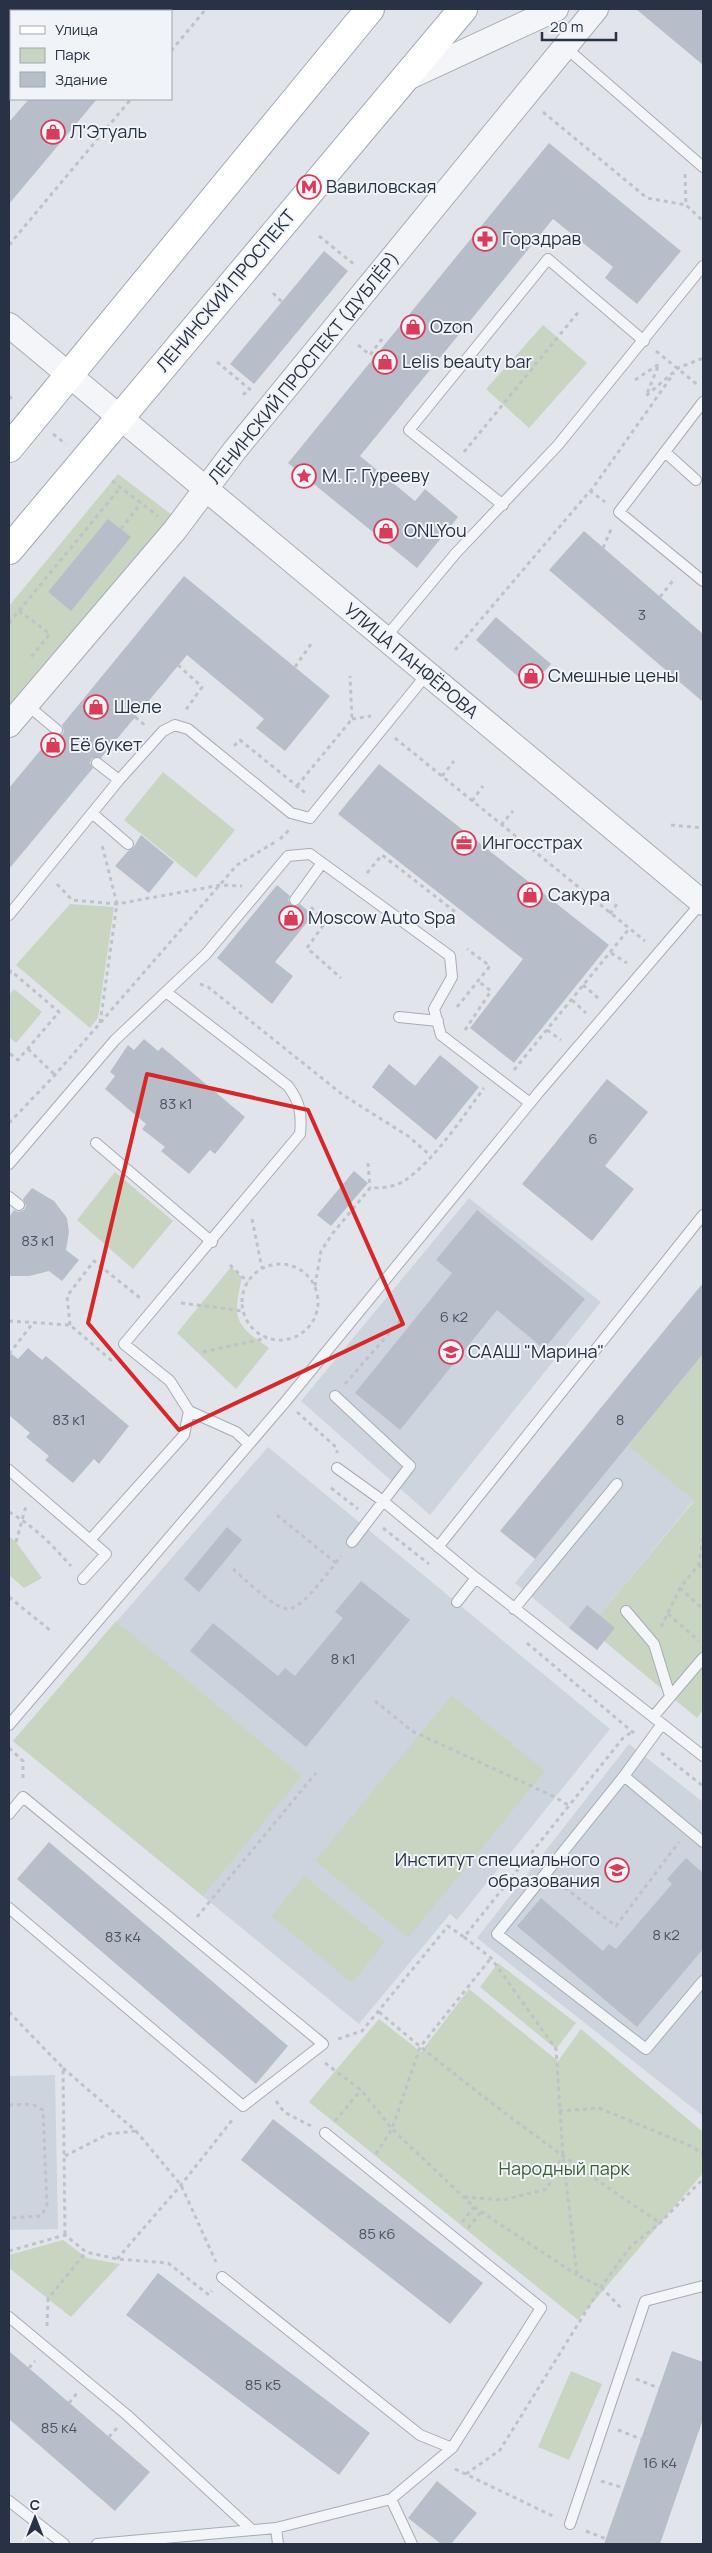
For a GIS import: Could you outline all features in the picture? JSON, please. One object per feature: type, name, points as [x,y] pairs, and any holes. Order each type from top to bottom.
[{"type":"main road","points":[[9,448],[370,9]]},
{"type":"main road","name":"ЛЕНИНСКИЙ ПРОСПЕКТ","points":[[9,550],[463,9]]},
{"type":"street","points":[[403,79],[556,9]]},
{"type":"street","name":"ЛЕНИНСКИЙ ПРОСПЕКТ (ДУБЛЁР)","points":[[9,725],[206,491],[241,442],[596,9]]},
{"type":"street","name":"УЛИЦА ПАНФЁРОВА","points":[[9,325],[703,903]]},
{"type":"lane","points":[[564,47],[703,167]]},
{"type":"lane","points":[[503,505],[409,430],[548,259],[644,341]]},
{"type":"lane","points":[[384,639],[456,553],[558,445],[703,266]]},
{"type":"lane","points":[[703,402],[619,512],[703,581]]},
{"type":"lane","points":[[665,452],[696,480]]},
{"type":"lane","points":[[9,915],[119,780],[163,731],[175,725],[188,729],[290,813],[310,818],[427,674]]},
{"type":"lane","points":[[26,704],[57,730]]},
{"type":"lane","points":[[97,763],[119,780]]},
{"type":"lane","points":[[92,813],[128,844]]},
{"type":"lane","points":[[9,1164],[13,1150],[115,1040],[206,954],[288,856],[310,854],[450,956],[452,977],[434,1009],[441,1035],[530,1103]]},
{"type":"lane","points":[[297,897],[322,863]]},
{"type":"lane","points":[[9,1725],[286,1401],[530,1103],[703,903]]},
{"type":"lane","points":[[166,992],[288,1086],[296,1098],[302,1116],[300,1134],[212,1242],[124,1344],[170,1380],[189,1411],[236,1432],[249,1444]]},
{"type":"lane","points":[[399,1017],[438,1021]]},
{"type":"lane","points":[[96,1143],[212,1242]]},
{"type":"lane","points":[[9,1197],[19,1205]]},
{"type":"lane","points":[[438,1547],[703,1215]]},
{"type":"lane","points":[[335,1396],[410,1466],[352,1542]]},
{"type":"lane","points":[[90,1540],[184,1435],[189,1411]]},
{"type":"lane","points":[[337,1468],[383,1501],[514,1609],[703,1756]]},
{"type":"lane","points":[[9,1470],[106,1554],[83,1579]]},
{"type":"lane","points":[[514,1609],[617,1484]]},
{"type":"lane","points":[[457,1602],[476,1578]]},
{"type":"lane","points":[[626,1611],[654,1644],[670,1696]]},
{"type":"lane","points":[[653,1717],[703,1658]]},
{"type":"lane","points":[[662,1724],[624,1776],[497,1934],[646,2049],[703,1981]]},
{"type":"lane","points":[[624,1776],[703,1842]]},
{"type":"lane","points":[[9,1814],[23,1797],[323,2044],[243,2106],[9,1908]]},
{"type":"lane","points":[[97,2544],[276,2528],[391,2499],[439,2461],[452,2448],[541,2308],[325,2133]]},
{"type":"lane","points":[[222,2277],[420,2435],[452,2448]]},
{"type":"lane","points":[[570,2524],[645,2301],[703,2286]]},
{"type":"lane","points":[[9,2316],[127,2415],[252,2530]]},
{"type":"lane","points":[[391,2499],[412,2544]]},
{"type":"lane","points":[[9,2501],[64,2544]]},
{"type":"lane","points":[[276,2528],[278,2544]]},
{"type":"path","points":[[172,50],[206,9]]},
{"type":"path","points":[[9,245],[130,100]]},
{"type":"path","points":[[541,111],[647,198],[686,205],[703,221]]},
{"type":"path","points":[[683,150],[686,205]]},
{"type":"path","points":[[273,293],[282,302]]},
{"type":"path","points":[[453,466],[591,296]]},
{"type":"path","points":[[358,345],[370,355],[381,340],[386,343]]},
{"type":"path","points":[[703,358],[678,368],[646,396],[659,364],[631,383],[644,341],[678,368],[703,390]]},
{"type":"path","points":[[217,362],[256,394]]},
{"type":"path","points":[[455,650],[589,492],[678,368]]},
{"type":"path","points":[[243,395],[249,389]]},
{"type":"path","points":[[9,396],[14,401]]},
{"type":"path","points":[[52,433],[68,446]]},
{"type":"path","points":[[112,481],[160,517]]},
{"type":"path","points":[[9,623],[120,488]]},
{"type":"path","points":[[589,492],[619,512]]},
{"type":"path","points":[[121,529],[141,503]]},
{"type":"path","points":[[19,611],[50,634],[30,658]]},
{"type":"path","points":[[295,667],[311,644]]},
{"type":"path","points":[[175,725],[202,687],[178,665]]},
{"type":"path","points":[[297,786],[352,719],[350,676]]},
{"type":"path","points":[[392,735],[645,941]]},
{"type":"path","points":[[224,758],[240,740],[321,805]]},
{"type":"path","points":[[442,776],[454,761]]},
{"type":"path","points":[[472,801],[483,786]]},
{"type":"path","points":[[502,825],[513,811]]},
{"type":"path","points":[[671,825],[703,828]]},
{"type":"path","points":[[9,1123],[55,1075],[237,865],[282,838]]},
{"type":"path","points":[[100,1023],[117,904],[101,844]]},
{"type":"path","points":[[366,874],[382,856],[454,911],[441,929]]},
{"type":"path","points":[[359,868],[374,879]]},
{"type":"path","points":[[45,871],[72,900],[117,904],[220,885]]},
{"type":"path","points":[[297,897],[325,923],[307,948],[341,978]]},
{"type":"path","points":[[610,914],[619,901]]},
{"type":"path","points":[[433,924],[448,934]]},
{"type":"path","points":[[508,1065],[515,1070],[612,953],[629,929]]},
{"type":"path","points":[[639,948],[649,936]]},
{"type":"path","points":[[456,1008],[490,966],[462,945]]},
{"type":"path","points":[[612,953],[627,963]]},
{"type":"path","points":[[622,970],[633,956]]},
{"type":"path","points":[[9,974],[11,971],[59,1012],[18,1060],[9,1053]]},
{"type":"path","points":[[180,978],[208,987],[263,1032],[308,1064],[343,1095],[408,1136],[431,1156]]},
{"type":"path","points":[[471,1035],[464,1029],[491,991],[478,981]]},
{"type":"path","points":[[583,986],[598,999]]},
{"type":"path","points":[[581,1020],[604,992]]},
{"type":"path","points":[[572,1000],[586,1013]]},
{"type":"path","points":[[547,1030],[564,1042],[558,1049]]},
{"type":"path","points":[[28,1049],[55,1075]]},
{"type":"path","points":[[370,1188],[383,1188],[403,1182],[431,1156],[493,1076]]},
{"type":"path","points":[[316,1286],[321,1251],[333,1232],[370,1188],[368,1163]]},
{"type":"path","points":[[253,1224],[262,1268]]},
{"type":"path","points":[[70,1325],[67,1296],[94,1261],[154,1310]]},
{"type":"path","points":[[274,1264],[298,1267],[308,1275],[316,1286],[319,1298],[318,1311],[313,1322],[304,1332],[293,1338],[280,1340],[268,1338],[256,1332],[248,1322],[243,1311],[242,1298],[248,1282],[262,1268],[274,1264]]},
{"type":"path","points":[[230,1265],[248,1282]]},
{"type":"path","points":[[194,1304],[243,1311]]},
{"type":"path","points":[[335,1396],[403,1317]]},
{"type":"path","points":[[9,1321],[70,1325],[111,1360],[124,1344]]},
{"type":"path","points":[[9,1354],[33,1323]]},
{"type":"path","points":[[203,1352],[268,1338]]},
{"type":"path","points":[[286,1401],[337,1448]]},
{"type":"path","points":[[337,1468],[324,1482],[464,1592]]},
{"type":"path","points":[[16,1542],[32,1489]]},
{"type":"path","points":[[9,1512],[48,1541],[83,1579]]},
{"type":"path","points":[[277,1515],[336,1562]]},
{"type":"path","points":[[654,1644],[680,1588],[699,1564],[703,1536]]},
{"type":"path","points":[[233,1569],[278,1606],[288,1610],[296,1608],[305,1600],[352,1542]]},
{"type":"path","points":[[699,1564],[703,1571]]},
{"type":"path","points":[[680,1588],[703,1609]]},
{"type":"path","points":[[9,1597],[51,1631]]},
{"type":"path","points":[[668,1614],[703,1645]]},
{"type":"path","points":[[526,1642],[632,1732],[703,1786]]},
{"type":"path","points":[[375,1701],[412,1731],[555,1797],[568,1806]]},
{"type":"path","points":[[464,1937],[623,1738],[653,1717]]},
{"type":"path","points":[[9,1748],[23,1761]]},
{"type":"path","points":[[186,1931],[316,1773]]},
{"type":"path","points":[[546,1874],[616,1926],[688,1830]]},
{"type":"path","points":[[323,2044],[362,2031],[448,1926],[491,1958],[556,2049],[563,2156],[577,2275]]},
{"type":"path","points":[[375,2156],[392,2129],[420,2047],[491,1958]]},
{"type":"path","points":[[9,2012],[63,2068],[136,2131],[181,2185],[222,2277],[208,2295],[168,2264],[116,2259],[86,2252],[65,2235]]},
{"type":"path","points":[[379,2012],[420,2047],[563,2156],[660,2223]]},
{"type":"path","points":[[63,2068],[65,2235]]},
{"type":"path","points":[[335,2070],[361,2090],[392,2129],[481,2212],[577,2275],[601,2287],[638,2325]]},
{"type":"path","points":[[284,2112],[325,2133],[361,2090]]},
{"type":"path","points":[[9,2105],[32,2104],[43,2110],[46,2206],[41,2216],[9,2218]]},
{"type":"path","points":[[116,2259],[181,2185],[243,2106]]},
{"type":"path","points":[[560,2111],[599,2108],[693,2147],[703,2154]]},
{"type":"path","points":[[65,2156],[108,2134],[136,2131]]},
{"type":"path","points":[[463,2196],[503,2200],[547,2190],[563,2156]]},
{"type":"path","points":[[466,2474],[500,2450],[601,2287],[631,2246],[660,2223],[703,2179]]},
{"type":"path","points":[[9,2251],[65,2235]]},
{"type":"path","points":[[46,2347],[48,2300],[86,2252]]},
{"type":"path","points":[[622,2374],[659,2388]]},
{"type":"path","points":[[604,2425],[641,2438]]},
{"type":"path","points":[[109,2437],[113,2433]]},
{"type":"path","points":[[439,2461],[570,2524]]},
{"type":"path","points":[[586,2477],[624,2488]]},
{"type":"highlighted area","points":[[147,1074],[308,1110],[403,1324],[179,1430],[88,1323]]},
{"type":"shaded area","name":"СААШ \"Марина\"","points":[[469,1198],[601,1302],[430,1515],[301,1401]]},
{"type":"shaded area","points":[[628,1446],[694,1500],[599,1616],[587,1606],[569,1628],[515,1583]]},
{"type":"shaded area","points":[[268,1447],[610,1729],[457,1920],[450,1914],[359,2024],[13,1741]]},
{"type":"shaded area","name":"Институт специального образования","points":[[629,1744],[703,1802],[703,2116],[477,1938]]},
{"type":"shaded area","points":[[55,2075],[58,2229],[9,2230],[9,2076]]},
{"type":"green space","points":[[543,325],[587,363],[529,428],[486,389]]},
{"type":"green space","points":[[118,474],[172,515],[9,709],[9,606]]},
{"type":"green space","points":[[163,772],[235,830],[196,878],[124,820]]},
{"type":"green space","points":[[70,904],[114,907],[98,1018],[90,1028],[16,965]]},
{"type":"green space","points":[[14,989],[42,1012],[16,1043],[9,1037],[9,995]]},
{"type":"green space","points":[[115,1172],[173,1221],[133,1269],[77,1220]]},
{"type":"green space","points":[[231,1267],[242,1277],[237,1311],[242,1326],[248,1333],[269,1348],[236,1389],[177,1333]]},
{"type":"green space","points":[[703,1354],[703,1710],[697,1718],[604,1641],[599,1616],[694,1501],[628,1446]]},
{"type":"green space","points":[[9,1536],[16,1542],[42,1578],[24,1588],[9,1575]]},
{"type":"green space","points":[[116,1621],[302,1776],[203,1896],[13,1741]]},
{"type":"green space","points":[[452,1695],[545,1771],[408,1938],[315,1861]]},
{"type":"green space","points":[[304,1876],[385,1942],[352,1983],[271,1916]]},
{"type":"green space","points":[[498,1963],[576,2023],[556,2049],[480,1987]]},
{"type":"green space","name":"Народный парк","points":[[469,1989],[558,2061],[581,2029],[703,2132],[703,2173],[578,2320],[309,2102],[379,2019],[421,2052]]},
{"type":"green space","points":[[63,2240],[87,2258],[120,2264],[71,2317],[9,2268],[9,2255]]},
{"type":"green space","points":[[571,2371],[602,2384],[569,2460],[538,2447]]},
{"type":"building","points":[[636,9],[703,9],[703,65]]},
{"type":"building","points":[[28,100],[96,100],[9,204],[9,122]]},
{"type":"building","points":[[549,143],[681,251],[637,304],[605,278],[613,267],[553,219],[360,456],[415,501],[425,489],[458,517],[417,568],[288,463]]},
{"type":"building","points":[[324,251],[348,271],[254,384],[230,364]]},
{"type":"building","points":[[108,519],[131,537],[71,611],[48,592]]},
{"type":"building","points":[[584,531],[703,634],[703,702],[549,570]]},
{"type":"building","points":[[184,576],[330,696],[285,751],[256,728],[264,719],[187,655],[101,758],[92,758],[90,763],[93,768],[9,869],[9,788],[53,735],[62,735],[64,731],[62,725]]},
{"type":"building","points":[[496,617],[551,664],[530,687],[476,640]]},
{"type":"building","points":[[379,764],[609,945],[514,1063],[470,1028],[523,959],[338,814]]},
{"type":"building","points":[[141,835],[174,862],[149,893],[115,866],[133,848]]},
{"type":"building","points":[[277,885],[290,896],[288,900],[291,905],[295,907],[300,904],[313,915],[275,962],[293,976],[272,1004],[217,958]]},
{"type":"building","points":[[144,1039],[158,1051],[162,1047],[245,1117],[215,1154],[210,1150],[189,1174],[161,1151],[165,1147],[142,1129],[146,1124],[105,1089],[115,1076],[110,1072],[128,1045],[134,1050]]},
{"type":"building","points":[[440,1055],[479,1087],[436,1140],[372,1087],[389,1064],[415,1086]]},
{"type":"building","points":[[607,1079],[648,1112],[605,1166],[634,1189],[592,1241],[522,1184]]},
{"type":"building","points":[[354,1171],[368,1183],[331,1226],[317,1215]]},
{"type":"building","points":[[32,1188],[54,1201],[67,1218],[69,1232],[66,1250],[79,1260],[62,1281],[49,1271],[29,1276],[9,1276],[9,1217],[14,1210],[18,1212],[24,1210],[26,1206],[23,1199]]},
{"type":"building","points":[[477,1210],[585,1299],[544,1349],[497,1310],[400,1430],[355,1393],[452,1273],[436,1260]]},
{"type":"building","points":[[703,1283],[703,1354],[535,1559],[500,1531]]},
{"type":"building","points":[[28,1348],[42,1360],[46,1356],[129,1426],[99,1464],[94,1459],[73,1483],[45,1460],[49,1456],[26,1437],[30,1433],[9,1415],[9,1352],[18,1359]]},
{"type":"building","points":[[227,1527],[242,1540],[199,1592],[184,1579]]},
{"type":"building","points":[[361,1581],[410,1620],[306,1747],[190,1651],[213,1623],[278,1676],[285,1668],[295,1676],[343,1618],[335,1612]]},
{"type":"building","points":[[587,1605],[615,1628],[597,1650],[569,1628]]},
{"type":"building","points":[[49,1842],[288,2046],[256,2084],[17,1879]]},
{"type":"building","points":[[686,1858],[703,1873],[703,1949],[637,2027],[517,1926],[541,1898],[603,1951],[609,1944],[616,1949],[672,1884],[667,1879]]},
{"type":"building","points":[[273,2119],[483,2283],[450,2324],[241,2160]]},
{"type":"building","points":[[158,2273],[370,2433],[339,2475],[126,2315]]},
{"type":"building","points":[[9,2351],[150,2472],[115,2511],[9,2419]]},
{"type":"building","points":[[672,2351],[703,2362],[703,2419],[660,2544],[604,2544]]},
{"type":"building","points":[[437,2481],[477,2513],[451,2544],[441,2544],[408,2518]]},
{"type":"place","name":"Л'Этуаль","points":[[53,132]]},
{"type":"place","name":"Вавиловская","points":[[309,187]]},
{"type":"place","name":"Горздрав","points":[[485,239]]},
{"type":"place","name":"Ozon","points":[[413,327]]},
{"type":"place","name":"Lelis beauty bar","points":[[385,362]]},
{"type":"place","name":"М. Г. Гурееву","points":[[304,476]]},
{"type":"place","name":"ONLYou","points":[[386,531]]},
{"type":"place","name":"Смешные цены","points":[[531,676]]},
{"type":"place","name":"Шеле","points":[[96,707]]},
{"type":"place","name":"Её букет","points":[[53,745]]},
{"type":"place","name":"Ингосстрах","points":[[464,843]]},
{"type":"place","name":"Сакура","points":[[530,895]]},
{"type":"place","name":"Moscow Auto Spa","points":[[291,918]]},
{"type":"place","name":"СААШ \"Марина\"","points":[[451,1352]]},
{"type":"place","name":"Институт специального образования","points":[[617,1870]]}]
